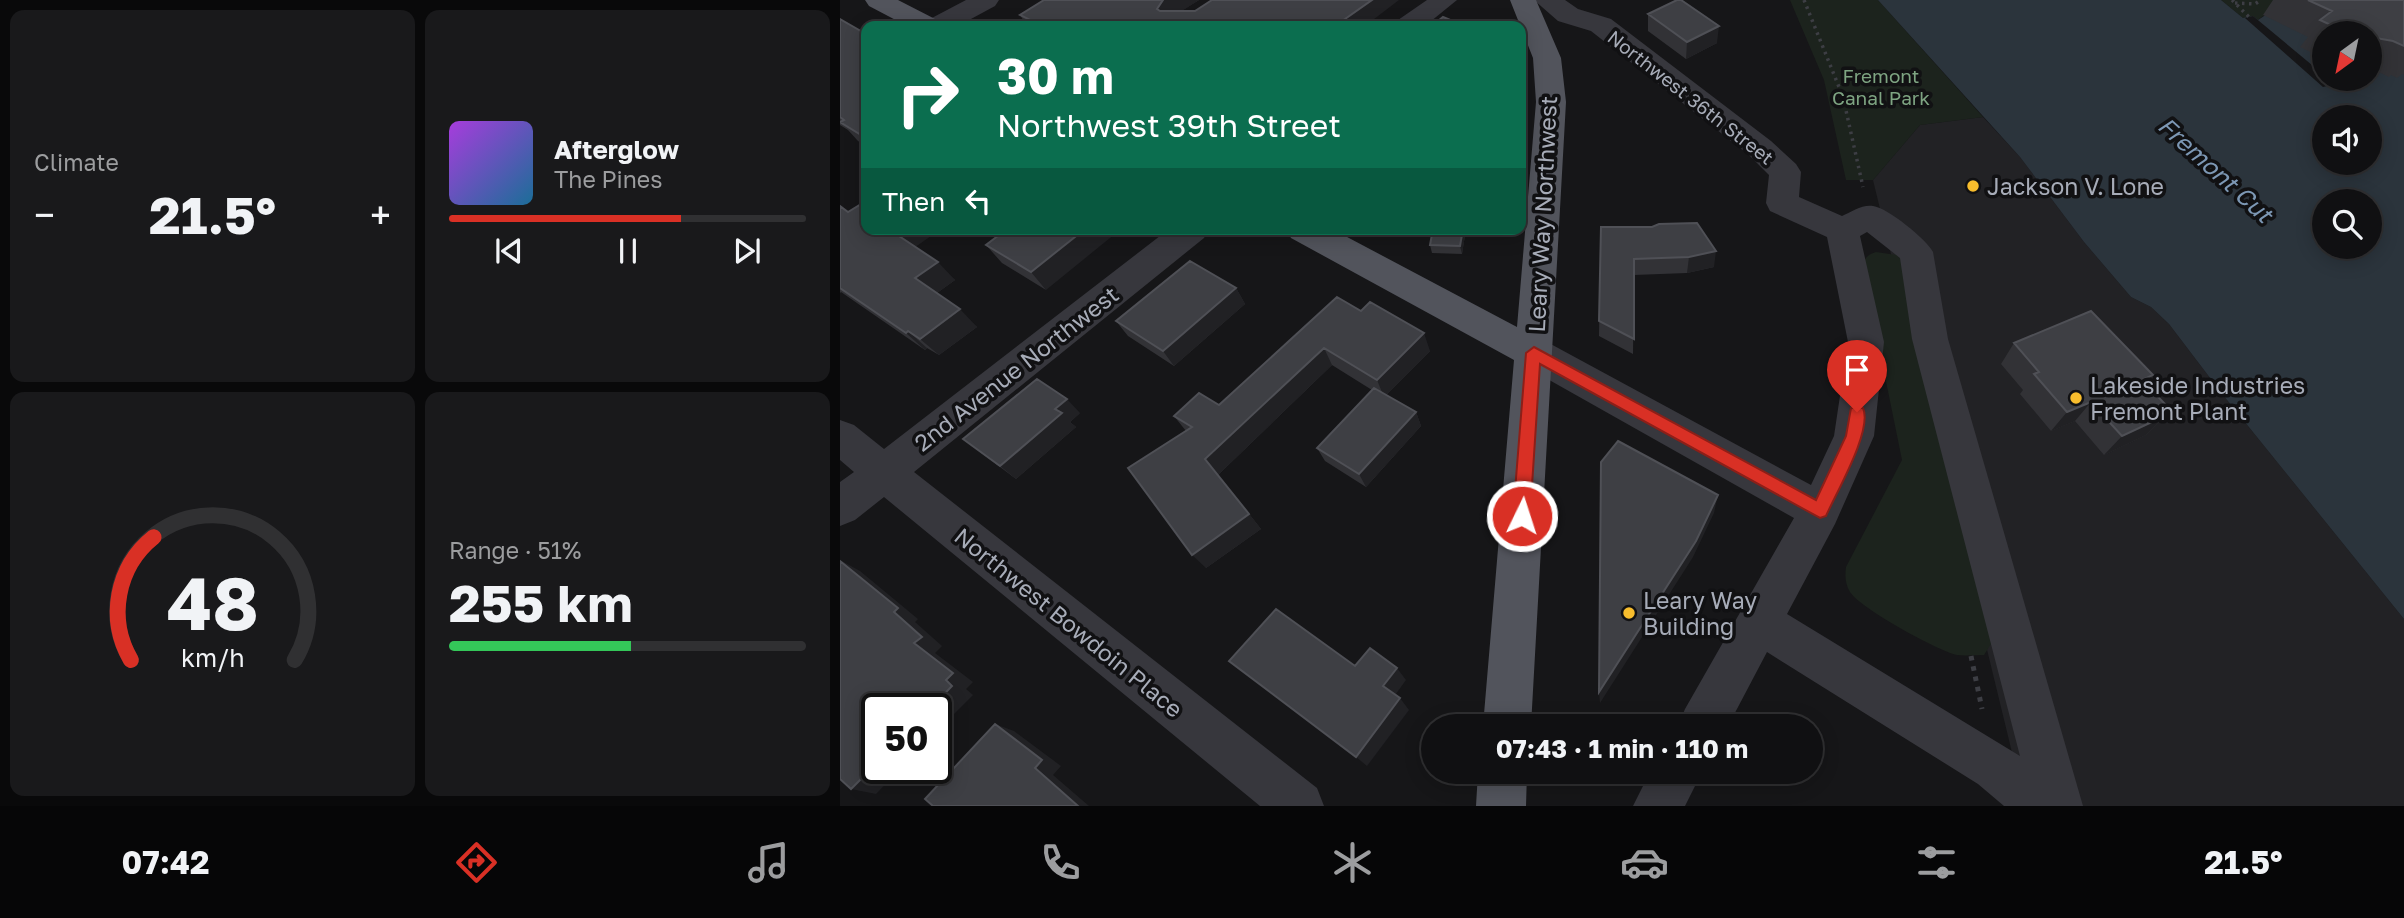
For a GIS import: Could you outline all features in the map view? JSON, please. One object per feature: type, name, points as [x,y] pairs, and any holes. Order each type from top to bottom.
[{"type":"main road","points":[[878,0],[918,21]]},
{"type":"main road","name":"Leary Way Northwest","points":[[1508,714],[1551,102],[1544,11]]},
{"type":"main road","points":[[1314,235],[1534,353]]},
{"type":"main road","points":[[1501,806],[1502,784]]},
{"type":"street","points":[[947,21],[986,0]]},
{"type":"street","points":[[1415,21],[1444,0]]},
{"type":"street","points":[[1544,11],[1599,0]]},
{"type":"street","name":"Northwest 36th Street","points":[[1544,11],[1601,25],[1760,148],[1785,172],[1782,203],[1858,210]]},
{"type":"street","points":[[1709,714],[1820,511],[1854,436],[1866,342],[1858,210]]},
{"type":"street","points":[[1858,210],[1916,252],[1930,340],[2058,806]]},
{"type":"street","name":"2nd Avenue Northwest","points":[[840,507],[1184,235]]},
{"type":"street","points":[[1534,353],[1820,511]]},
{"type":"street","name":"Northwest Bowdoin Place","points":[[840,437],[1299,806]]},
{"type":"street","points":[[1759,622],[1995,767],[2043,806]]},
{"type":"street","points":[[1658,806],[1670,784]]},
{"type":"path","points":[[1804,0],[1843,97],[1858,210]]},
{"type":"path","points":[[2233,2],[2255,4],[2261,0]]},
{"type":"path","points":[[2233,2],[2249,17]]},
{"type":"shaded area","points":[[1983,117],[2020,157],[2084,242],[2131,297],[2151,307],[2169,324],[2404,619],[2404,806],[2025,806],[1873,180],[1920,125]]},
{"type":"green space","name":"Fremont Canal Park","points":[[1790,0],[1878,0],[1983,117],[1920,125],[1873,180],[1846,180],[1824,80]]},
{"type":"green space","points":[[2221,0],[2283,0],[2258,20],[2243,18]]},
{"type":"green space","points":[[1876,252],[1896,255],[1903,261],[1994,639],[1984,655],[1957,655],[1917,638],[1868,608],[1850,592],[1846,583],[1846,567],[1902,460],[1863,268],[1866,257]]},
{"type":"water","name":"Fremont Cut","points":[[1878,0],[2221,0],[2243,18],[2253,16],[2258,20],[2267,14],[2312,29],[2312,91],[2382,91],[2382,43],[2404,49],[2404,619],[2169,324],[2151,307],[2131,297],[2084,242],[2020,157]]},
{"type":"pier","points":[[2253,16],[2312,65],[2312,77],[2245,18]]},
{"type":"building","points":[[1044,0],[1163,0],[1157,9],[1160,11],[1195,11],[1212,0],[1372,0],[1342,21],[1032,21],[1020,15]]},
{"type":"building","points":[[1681,0],[1719,26],[1687,42],[1648,14]]},
{"type":"building","points":[[2308,0],[2404,0],[2404,46],[2382,39],[2382,21],[2320,20],[2332,11]]},
{"type":"building","points":[[840,19],[861,31],[861,135],[840,122],[844,120],[840,117]]},
{"type":"building","points":[[861,204],[861,235],[898,235],[938,262],[915,278],[960,309],[920,339],[908,331],[906,333],[840,288],[840,206],[848,212]]},
{"type":"building","points":[[1697,223],[1716,251],[1689,257],[1634,259],[1634,339],[1599,321],[1601,227],[1652,227],[1659,224]]},
{"type":"building","points":[[999,235],[1077,235],[1031,272],[986,245]]},
{"type":"building","points":[[1432,235],[1462,235],[1460,246],[1430,245]]},
{"type":"building","points":[[1190,261],[1236,288],[1163,351],[1116,321]]},
{"type":"building","points":[[1337,297],[1361,311],[1370,302],[1424,333],[1377,380],[1324,348],[1205,459],[1249,514],[1192,555],[1128,468],[1192,427],[1174,416],[1199,393],[1219,405]]},
{"type":"building","points":[[2091,311],[2153,375],[2142,380],[2165,404],[2157,407],[2165,416],[2122,436],[2091,402],[2067,412],[2034,374],[2039,372],[2014,343]]},
{"type":"building","points":[[1037,379],[1067,399],[1055,409],[1062,413],[1000,466],[963,439]]},
{"type":"building","points":[[1374,388],[1416,412],[1359,474],[1317,448]]},
{"type":"building","name":"Leary Way Building","points":[[1618,441],[1718,495],[1696,541],[1599,692],[1601,462]]},
{"type":"building","points":[[840,561],[898,608],[894,612],[922,637],[914,643],[953,673],[946,680],[952,686],[945,693],[861,693],[861,779],[851,789],[840,779]]},
{"type":"building","points":[[1276,609],[1355,666],[1370,648],[1397,668],[1383,686],[1400,698],[1356,757],[1229,661]]},
{"type":"building","points":[[995,724],[1042,760],[1035,768],[1078,806],[933,806],[925,799],[939,784],[952,784],[952,770]]},
{"type":"place","name":"Jackson V. Lone","points":[[1973,186]]},
{"type":"place","name":"Lakeside Industries Fremont Plant","points":[[2076,398]]},
{"type":"place","name":"Leary Way Building","points":[[1629,613]]},
{"type":"route","points":[[1522,516],[1534,353],[1820,511],[1854,436],[1857,412]]}]
